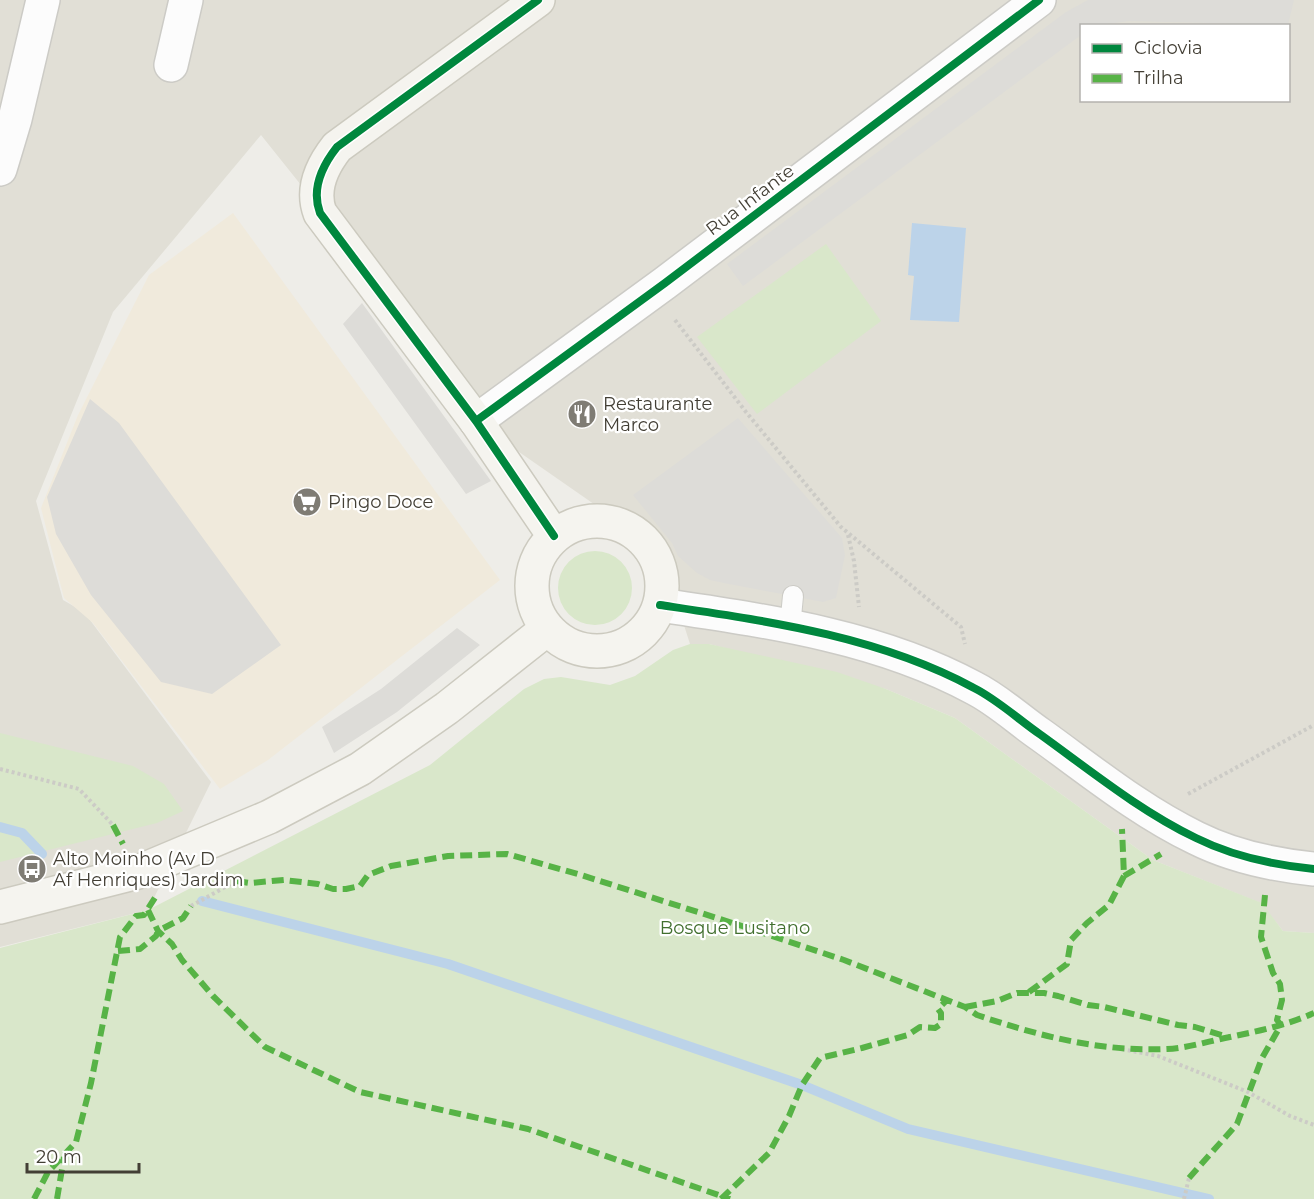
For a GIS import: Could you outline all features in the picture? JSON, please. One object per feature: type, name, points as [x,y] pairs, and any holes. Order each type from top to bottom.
[{"type":"street","points":[[0,169],[15,119],[43,0]]},
{"type":"street","points":[[171,65],[186,0]]},
{"type":"street","points":[[538,0],[337,147],[327,160],[317,188],[316,202],[320,213],[476,422],[554,536]]},
{"type":"street","name":"Rua Infante","points":[[476,422],[675,276],[1039,0]]},
{"type":"street","points":[[588,522],[606,522],[624,527],[640,537],[652,551],[663,586],[660,604],[651,623],[638,638],[620,647],[601,652],[581,650],[562,642],[547,629],[536,611],[531,591],[533,571],[541,552],[554,536],[570,526],[588,522]]},
{"type":"street","points":[[660,604],[735,616],[792,612],[850,639],[915,660],[976,688],[1144,809],[1197,839],[1249,858],[1314,869]]},
{"type":"street","points":[[0,907],[138,872],[269,818],[360,769],[447,708],[547,629]]},
{"type":"path","points":[[669,312],[746,412],[848,534],[961,627],[965,648]]},
{"type":"path","points":[[848,534],[854,561],[859,610]]},
{"type":"path","points":[[1183,796],[1314,725]]},
{"type":"path","points":[[0,769],[79,789],[113,825]]},
{"type":"path","points":[[191,906],[236,881]]},
{"type":"path","points":[[1116,1048],[1158,1056],[1248,1092],[1290,1116],[1314,1125]]},
{"type":"path","points":[[1184,1199],[1190,1178]]},
{"type":"shaded area","points":[[0,0],[1314,0],[1314,933],[1283,931],[1261,903],[1153,860],[955,718],[886,689],[709,644],[690,644],[660,550],[509,445],[261,135],[113,312],[36,501],[63,600],[84,612],[211,782],[148,910],[0,947]]},
{"type":"shaded area","points":[[1088,0],[1294,0],[1288,24],[1129,21],[1080,24],[1080,36],[743,286],[727,264],[1066,12]]},
{"type":"shaded area","points":[[233,213],[500,580],[268,760],[220,789],[93,623],[64,598],[41,508],[78,415],[149,275]]},
{"type":"shaded area","points":[[362,303],[491,481],[466,494],[343,324]]},
{"type":"shaded area","points":[[90,399],[119,423],[281,645],[212,694],[161,682],[91,595],[56,534],[47,497]]},
{"type":"shaded area","points":[[738,418],[842,538],[845,555],[836,598],[823,602],[710,580],[697,573],[678,556],[672,543],[633,495]]},
{"type":"shaded area","points":[[457,628],[480,645],[397,712],[334,753],[322,727],[381,689]]},
{"type":"green space","points":[[826,244],[881,321],[757,414],[697,337]]},
{"type":"green space","points":[[595,551],[616,557],[626,567],[632,588],[626,609],[616,619],[595,625],[574,619],[564,609],[558,588],[564,567],[574,557]]},
{"type":"green space","name":"Bosque Lusitano","points":[[690,644],[709,644],[837,672],[886,689],[955,718],[1153,860],[1262,903],[1283,931],[1314,933],[1314,1199],[0,1199],[0,948],[148,910],[430,765],[524,689],[544,679],[561,677],[610,685],[635,676],[673,650]]},
{"type":"green space","points":[[0,733],[133,766],[164,784],[183,811],[157,823],[0,862]]},
{"type":"water","points":[[912,223],[966,228],[959,322],[910,320],[914,276],[908,275]]},
{"type":"waterway","points":[[0,827],[22,833],[42,854]]},
{"type":"waterway","points":[[202,901],[448,964],[802,1085],[908,1129],[1209,1199]]},
{"type":"marked path","points":[[113,825],[123,844]]},
{"type":"marked path","points":[[1029,992],[1067,964],[1071,940],[1109,905],[1124,876],[1122,829]]},
{"type":"marked path","points":[[236,881],[250,883],[284,880],[318,884],[333,889],[346,889],[360,886],[368,875],[391,866],[448,856],[507,854],[742,926],[844,960],[965,1007],[977,1015],[1070,1041],[1118,1048],[1175,1048],[1262,1030],[1314,1013]]},
{"type":"marked path","points":[[1124,876],[1161,854]]},
{"type":"marked path","points":[[1189,1178],[1237,1124],[1262,1058],[1281,1025],[1277,1020],[1282,1000],[1280,984],[1273,973],[1261,937],[1265,895]]},
{"type":"marked path","points":[[34,1199],[48,1172],[76,1142],[91,1083],[120,937],[136,916],[144,915],[156,896]]},
{"type":"marked path","points":[[118,951],[140,949],[156,936],[158,931],[183,918],[191,906]]},
{"type":"marked path","points":[[148,910],[158,931],[172,944],[182,960],[213,996],[265,1047],[360,1092],[528,1129],[730,1199]]},
{"type":"marked path","points":[[965,1007],[997,1001],[1017,993],[1044,993],[1088,1005],[1195,1027],[1228,1037]]},
{"type":"marked path","points":[[721,1199],[769,1153],[789,1116],[802,1085],[820,1058],[908,1035],[920,1027],[935,1028],[941,1024],[941,1013],[938,1009],[947,1000]]},
{"type":"marked path","points":[[57,1199],[64,1157]]},
{"type":"cycle path","points":[[538,0],[337,147],[319,178],[317,195],[320,213],[476,421],[554,536]]},
{"type":"cycle path","points":[[476,421],[665,283],[1039,0]]},
{"type":"cycle path","points":[[660,605],[741,617],[821,633],[899,655],[937,670],[992,698],[1116,790],[1175,827],[1239,855],[1314,869]]},
{"type":"place","name":"Restaurante Marco","points":[[582,414]]},
{"type":"place","name":"Pingo Doce","points":[[307,502]]},
{"type":"place","name":"Alto Moinho (Av D Af Henriques) Jardim","points":[[32,869]]}]
